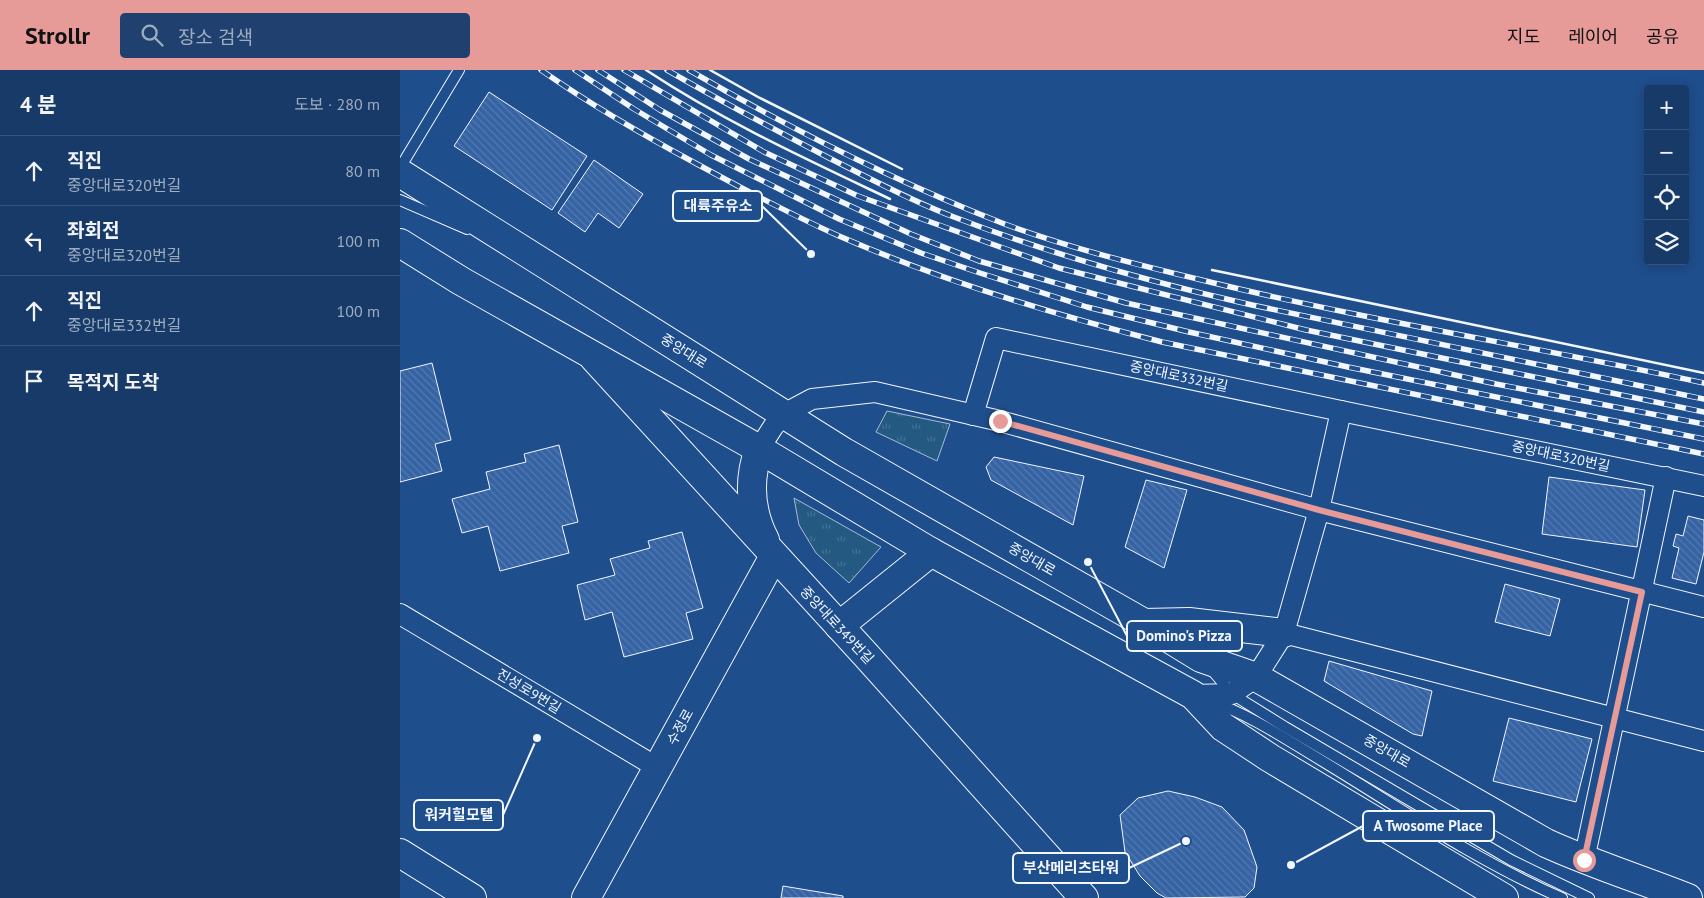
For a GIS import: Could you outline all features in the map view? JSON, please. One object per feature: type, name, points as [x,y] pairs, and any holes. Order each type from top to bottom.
[{"type":"main road","name":"중앙대로","points":[[400,173],[844,452],[1144,623],[1201,658],[1256,677],[1546,843],[1584,860],[1688,898]]},
{"type":"main road","points":[[400,243],[461,281],[759,449],[931,552],[1192,695],[1223,727],[1270,758],[1504,898]]},
{"type":"main road","name":"중앙대로349번길","points":[[590,353],[1084,898]]},
{"type":"main road","points":[[759,449],[753,466],[751,492],[759,527],[774,556]]},
{"type":"main road","points":[[839,626],[931,552]]},
{"type":"main road","name":"수정로","points":[[586,898],[774,556]]},
{"type":"main road","points":[[1144,623],[1189,622],[1284,633]]},
{"type":"main road","points":[[400,853],[472,898]]},
{"type":"street","name":"중앙대로332번길","points":[[973,415],[996,338],[1341,411]]},
{"type":"street","points":[[759,449],[784,414],[812,399],[875,392],[973,415],[1319,510],[1704,607]]},
{"type":"street","points":[[1192,695],[1232,694],[1256,677],[1284,633],[1319,510],[1341,411]]},
{"type":"street","name":"중앙대로320번길","points":[[1341,411],[1704,486]]},
{"type":"street","points":[[1584,860],[1666,478]]},
{"type":"street","name":"진성로9번길","points":[[400,614],[658,768]]},
{"type":"street","points":[[1284,633],[1704,741]]},
{"type":"lane","points":[[400,168],[459,70]]},
{"type":"lane","points":[[400,200],[532,256]]},
{"type":"lane","points":[[1201,658],[1232,694],[1511,860],[1589,898]]},
{"type":"lane","points":[[1192,695],[1232,708],[1499,868],[1562,898]]},
{"type":"green space","points":[[887,411],[950,424],[937,461],[876,432]]},
{"type":"green space","points":[[794,498],[881,547],[849,583],[816,553],[799,525]]},
{"type":"building","points":[[489,92],[587,156],[552,210],[454,146]]},
{"type":"building","points":[[594,160],[643,194],[619,228],[598,213],[585,232],[558,213]]},
{"type":"building","points":[[432,363],[451,440],[435,444],[442,471],[400,482],[400,371]]},
{"type":"building","points":[[559,445],[578,522],[562,526],[569,553],[500,571],[488,526],[462,533],[452,499],[490,489],[486,472],[526,462],[524,454]]},
{"type":"building","points":[[994,457],[1084,476],[1073,525],[991,480],[986,467]]},
{"type":"building","points":[[1549,477],[1645,490],[1637,547],[1542,534]]},
{"type":"building","points":[[1146,480],[1187,490],[1164,568],[1125,547]]},
{"type":"building","points":[[1688,516],[1704,520],[1704,552],[1696,584],[1672,578],[1679,548],[1673,546],[1676,534],[1683,536]]},
{"type":"building","points":[[682,532],[703,608],[686,613],[693,639],[624,657],[612,612],[585,620],[577,585],[615,575],[610,559],[650,548],[648,541]]},
{"type":"building","points":[[1505,584],[1560,599],[1550,636],[1495,622]]},
{"type":"building","points":[[1329,661],[1432,691],[1422,736],[1413,734],[1324,681]]},
{"type":"building","points":[[1509,718],[1592,739],[1576,802],[1493,781]]},
{"type":"building","points":[[1168,791],[1195,797],[1222,807],[1244,830],[1257,867],[1254,888],[1245,897],[1166,898],[1157,893],[1140,876],[1125,852],[1120,815],[1138,798]]},
{"type":"building","points":[[783,886],[843,896],[843,898],[781,898]]},
{"type":"railway","points":[[541,70],[637,131],[785,210],[839,236],[957,282],[1039,308],[1162,342],[1704,454]]},
{"type":"railway","points":[[575,70],[634,109],[711,155],[839,219],[921,253],[980,273],[1087,307],[1189,332],[1348,367],[1704,439]]},
{"type":"railway","points":[[598,70],[660,110],[749,159],[911,234],[979,261],[1126,303],[1496,384],[1704,424]]},
{"type":"railway","points":[[624,70],[764,152],[858,196],[1059,268],[1306,330],[1704,412]]},
{"type":"railway","points":[[667,70],[789,137],[907,197],[938,211],[1064,255],[1138,277],[1252,305],[1704,399]]},
{"type":"railway","points":[[689,70],[804,133],[922,190],[1002,223],[1054,241],[1134,263],[1275,297],[1397,323],[1704,383]]},
{"type":"wall","points":[[646,70],[735,123],[890,199]]},
{"type":"wall","points":[[710,70],[758,97],[902,169]]},
{"type":"wall","points":[[1212,270],[1704,373]]},
{"type":"place","name":"대륙주유소","points":[[811,254]]},
{"type":"place","name":"Domino's Pizza","points":[[1088,562]]},
{"type":"place","name":"워커힐모텔","points":[[537,738]]},
{"type":"place","name":"부산메리츠타워","points":[[1186,841]]},
{"type":"place","name":"A Twosome Place","points":[[1291,865]]},
{"type":"route","points":[[1000,421],[1319,510],[1642,592],[1584,860]]}]
